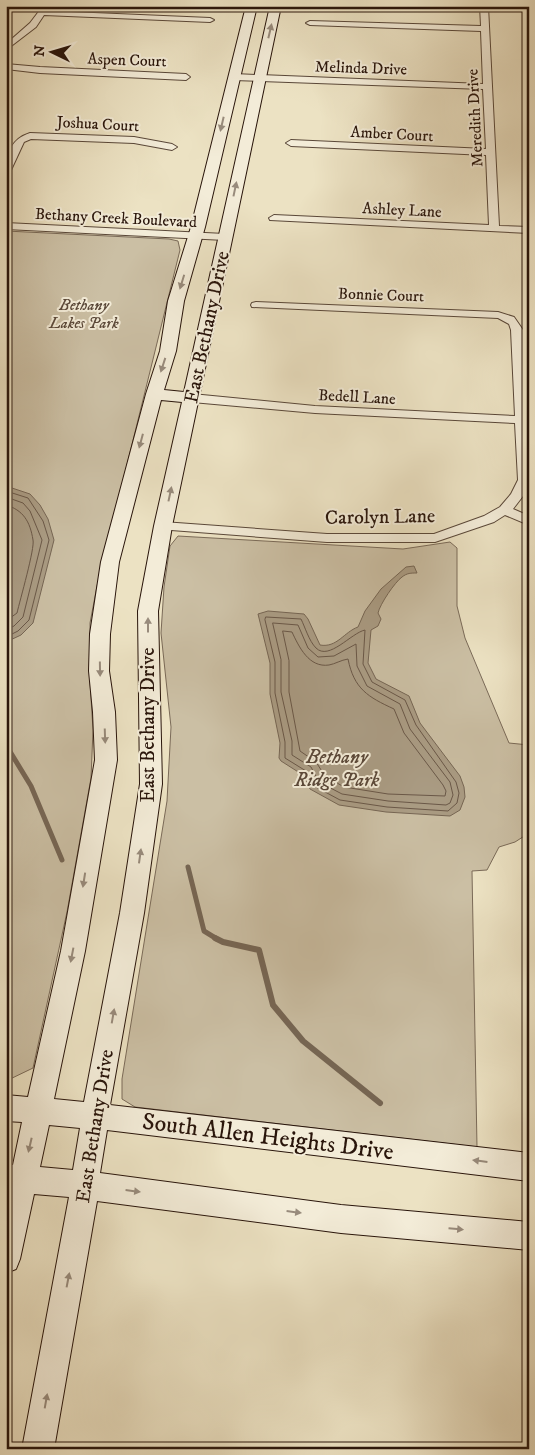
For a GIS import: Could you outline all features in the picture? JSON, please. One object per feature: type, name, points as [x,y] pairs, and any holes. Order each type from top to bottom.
[{"type":"main road","name":"East Bethany Drive","points":[[6,1259],[14,1179],[39,1111],[73,951],[106,760],[99,671],[100,634],[110,562],[154,394],[168,351],[176,301],[196,235],[252,6]]},
{"type":"main road","name":"East Bethany Drive","points":[[38,1449],[132,913],[151,784],[148,610],[163,526],[276,6]]},
{"type":"main road","points":[[154,394],[192,398]]},
{"type":"main road","name":"South Allen Heights Drive","points":[[6,1108],[95,1116],[529,1167]]},
{"type":"main road","points":[[14,1179],[84,1185],[341,1218],[529,1236]]},
{"type":"street","name":"Meredith Drive","points":[[484,6],[494,228]]},
{"type":"street","points":[[6,48],[26,32],[46,10],[210,20]]},
{"type":"street","points":[[310,23],[485,29]]},
{"type":"street","name":"Aspen Court","points":[[6,66],[40,70],[186,76]]},
{"type":"street","name":"Melinda Drive","points":[[234,77],[488,87]]},
{"type":"street","name":"Joshua Court","points":[[6,170],[20,140],[23,138],[40,136],[134,140],[172,147]]},
{"type":"street","name":"Amber Court","points":[[292,144],[491,152]]},
{"type":"street","name":"Ashley Lane","points":[[274,218],[529,230]]},
{"type":"street","name":"Bethany Creek Boulevard","points":[[6,226],[225,237]]},
{"type":"street","name":"Bonnie Court","points":[[256,305],[504,316]]},
{"type":"street","name":"Carolyn Lane","points":[[163,526],[327,538],[435,538],[489,519],[505,510],[517,496],[524,480],[517,330],[515,322],[504,316]]},
{"type":"street","name":"Bedell Lane","points":[[192,398],[247,406],[334,412],[521,420]]},
{"type":"street","points":[[505,510],[529,521]]},
{"type":"green space","name":"Bethany Lakes Park","points":[[6,231],[169,239],[178,241],[180,250],[97,586],[90,623],[90,682],[93,730],[91,778],[67,912],[33,1068],[6,1081]]},
{"type":"green space","name":"Bethany Ridge Park","points":[[178,536],[403,549],[450,542],[457,548],[457,606],[465,638],[509,743],[529,745],[529,833],[515,842],[499,847],[487,870],[472,871],[477,1147],[135,1107],[122,1099],[122,1079],[167,801],[171,727],[161,633],[164,587],[170,546]]},
{"type":"water","points":[[6,486],[30,494],[40,505],[48,519],[54,540],[33,623],[21,635],[6,642]]},
{"type":"water","points":[[414,566],[417,573],[407,574],[399,580],[379,609],[378,613],[381,619],[378,626],[371,630],[368,663],[376,679],[409,696],[420,723],[460,776],[465,797],[460,810],[450,816],[386,812],[339,805],[310,789],[303,775],[281,761],[279,758],[280,743],[270,694],[270,663],[258,614],[268,611],[304,614],[320,645],[331,644],[358,627],[365,611],[381,589],[406,567]]},
{"type":"waterway","points":[[6,745],[31,786],[62,860]]},
{"type":"waterway","points":[[188,867],[204,931],[217,939]]},
{"type":"waterway","points":[[217,939],[259,950],[273,1005],[303,1041],[380,1103]]}]
